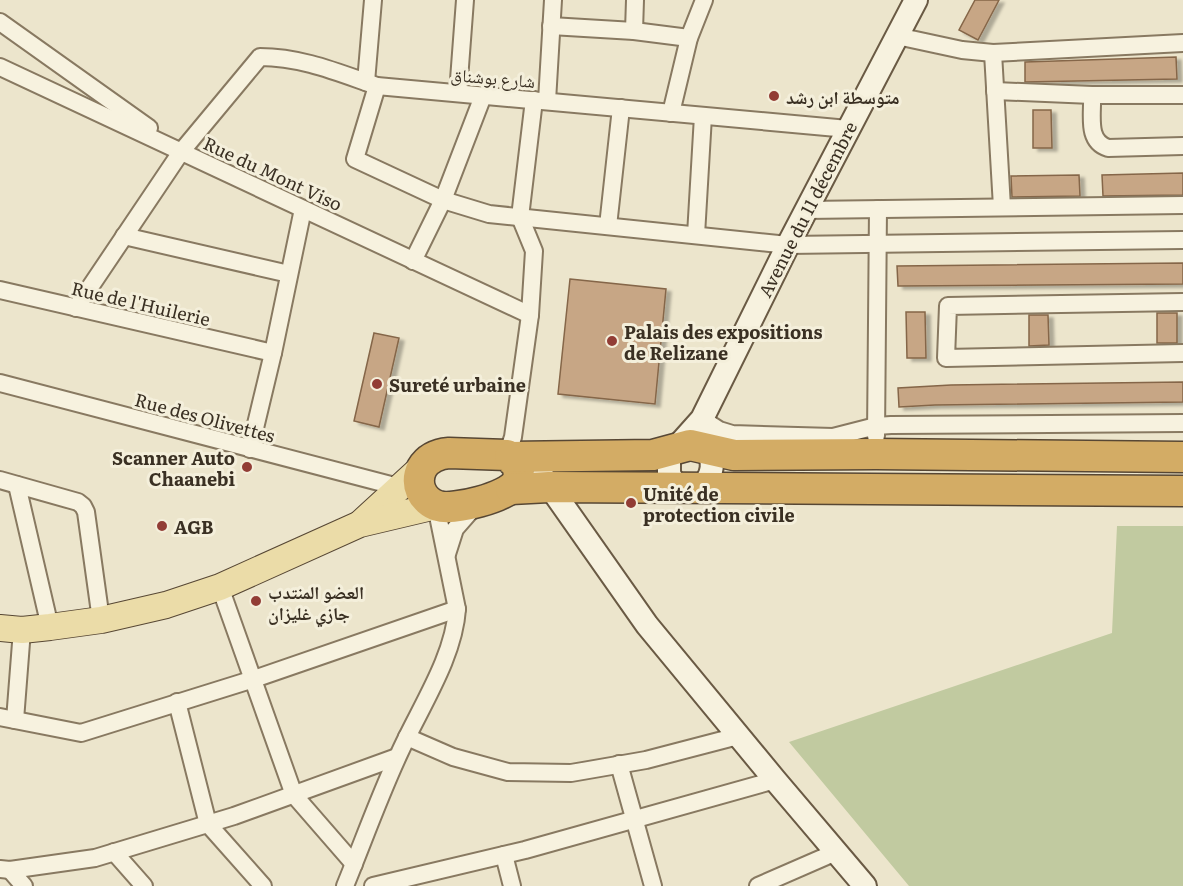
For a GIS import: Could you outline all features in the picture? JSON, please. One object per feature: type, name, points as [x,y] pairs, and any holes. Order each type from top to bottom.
[{"type":"highway","points":[[1183,458],[876,440],[801,445],[734,455],[690,445],[653,455],[516,457],[441,454],[428,460],[423,466],[419,481],[424,499],[453,507],[479,501],[511,489],[549,487],[1183,491]]},
{"type":"highway","points":[[801,445],[801,489]]},
{"type":"highway","points":[[511,489],[519,472],[516,457]]},
{"type":"main road","points":[[360,524],[424,499]]},
{"type":"main road","points":[[11,629],[50,627],[101,620],[166,605],[220,587],[360,524],[424,499]]},
{"type":"street","points":[[373,0],[371,84],[355,159],[443,200],[489,214],[788,245],[1183,240]]},
{"type":"street","points":[[458,93],[465,0]]},
{"type":"street","points":[[553,0],[540,101],[520,217],[534,251],[530,315],[513,437],[516,457],[549,487],[647,625],[866,886]]},
{"type":"street","points":[[634,0],[634,31]]},
{"type":"street","points":[[671,113],[689,38],[704,0]]},
{"type":"street","name":"Avenue du 11 décembre","points":[[677,447],[702,419],[788,245],[916,0]]},
{"type":"street","points":[[0,22],[181,152],[76,308]]},
{"type":"street","points":[[551,27],[634,31],[689,38]]},
{"type":"street","points":[[897,36],[962,50],[993,53],[1183,43]]},
{"type":"street","points":[[993,53],[1002,207]]},
{"type":"street","name":"شارع بوشناق","points":[[181,152],[260,57],[278,57],[314,64],[371,84],[848,129]]},
{"type":"street","name":"Rue du Mont Viso","points":[[0,67],[530,315]]},
{"type":"street","points":[[995,91],[1092,95],[1183,95]]},
{"type":"street","points":[[1092,95],[1093,136],[1099,146],[1108,148],[1183,147]]},
{"type":"street","points":[[413,261],[443,200],[483,96]]},
{"type":"street","points":[[608,226],[621,108]]},
{"type":"street","points":[[696,236],[703,116]]},
{"type":"street","points":[[806,210],[1183,205]]},
{"type":"street","points":[[250,449],[303,209]]},
{"type":"street","points":[[878,209],[876,440],[1183,423]]},
{"type":"street","points":[[124,236],[289,274]]},
{"type":"street","name":"Rue de l'Huilerie","points":[[0,290],[273,353]]},
{"type":"street","points":[[1183,302],[948,306],[946,358],[1183,353]]},
{"type":"street","name":"Rue des Olivettes","points":[[0,383],[250,449],[424,499]]},
{"type":"street","points":[[702,419],[719,430],[732,434],[801,445]]},
{"type":"street","points":[[677,447],[669,460],[668,468],[672,481],[691,489],[710,478],[712,471],[709,448],[702,419]]},
{"type":"street","points":[[0,480],[78,502],[83,506],[86,512],[101,620]]},
{"type":"street","points":[[17,485],[50,627]]},
{"type":"street","points":[[345,886],[398,757],[446,655],[456,625],[457,609],[447,555],[424,499]]},
{"type":"street","points":[[447,555],[455,529],[479,501]]},
{"type":"street","points":[[220,587],[294,795],[354,864]]},
{"type":"street","points":[[11,629],[8,718],[81,733],[254,679],[457,609]]},
{"type":"street","points":[[177,702],[208,824],[258,884]]},
{"type":"street","points":[[407,737],[453,757],[508,772],[571,772],[646,760],[738,736]]},
{"type":"street","points":[[5,869],[95,858],[208,824],[398,757]]},
{"type":"street","points":[[619,764],[652,886]]},
{"type":"street","points":[[373,886],[504,855],[775,780]]},
{"type":"street","points":[[114,852],[144,886]]},
{"type":"street","points":[[758,886],[836,852]]},
{"type":"street","points":[[504,855],[512,886]]},
{"type":"street","points":[[5,869],[24,886]]},
{"type":"green space","points":[[1117,526],[1183,526],[1183,886],[909,886],[789,742],[1112,633]]},
{"type":"building","points":[[975,0],[999,0],[978,40],[959,30]]},
{"type":"building","points":[[1176,57],[1177,79],[1025,82],[1025,62]]},
{"type":"building","points":[[1033,110],[1051,110],[1052,148],[1033,148]]},
{"type":"building","points":[[1183,173],[1183,195],[1103,196],[1102,175]]},
{"type":"building","points":[[1079,175],[1080,196],[1012,197],[1011,176]]},
{"type":"building","points":[[1183,263],[1183,284],[898,286],[897,266]]},
{"type":"building","name":"Palais des expositions de Relizane","points":[[570,279],[666,289],[655,404],[558,394]]},
{"type":"building","points":[[906,312],[925,312],[926,358],[907,358]]},
{"type":"building","points":[[1157,313],[1177,313],[1177,343],[1157,343]]},
{"type":"building","points":[[1029,315],[1048,315],[1049,345],[1029,346]]},
{"type":"building","points":[[374,333],[399,338],[379,427],[354,421]]},
{"type":"building","points":[[1183,382],[1183,402],[899,407],[898,388],[951,385]]},
{"type":"place","name":"متوسطة ابن رشد","points":[[774,96]]},
{"type":"place","name":"Palais des expositions de Relizane","points":[[612,341]]},
{"type":"place","name":"Sureté urbaine","points":[[377,384]]},
{"type":"place","name":"Scanner Auto Chaanebi","points":[[247,467]]},
{"type":"place","name":"Unité de protection civile","points":[[631,503]]},
{"type":"place","name":"AGB","points":[[162,526]]},
{"type":"place","name":"العضو المنتدب جازي غليزان","points":[[256,601]]}]
